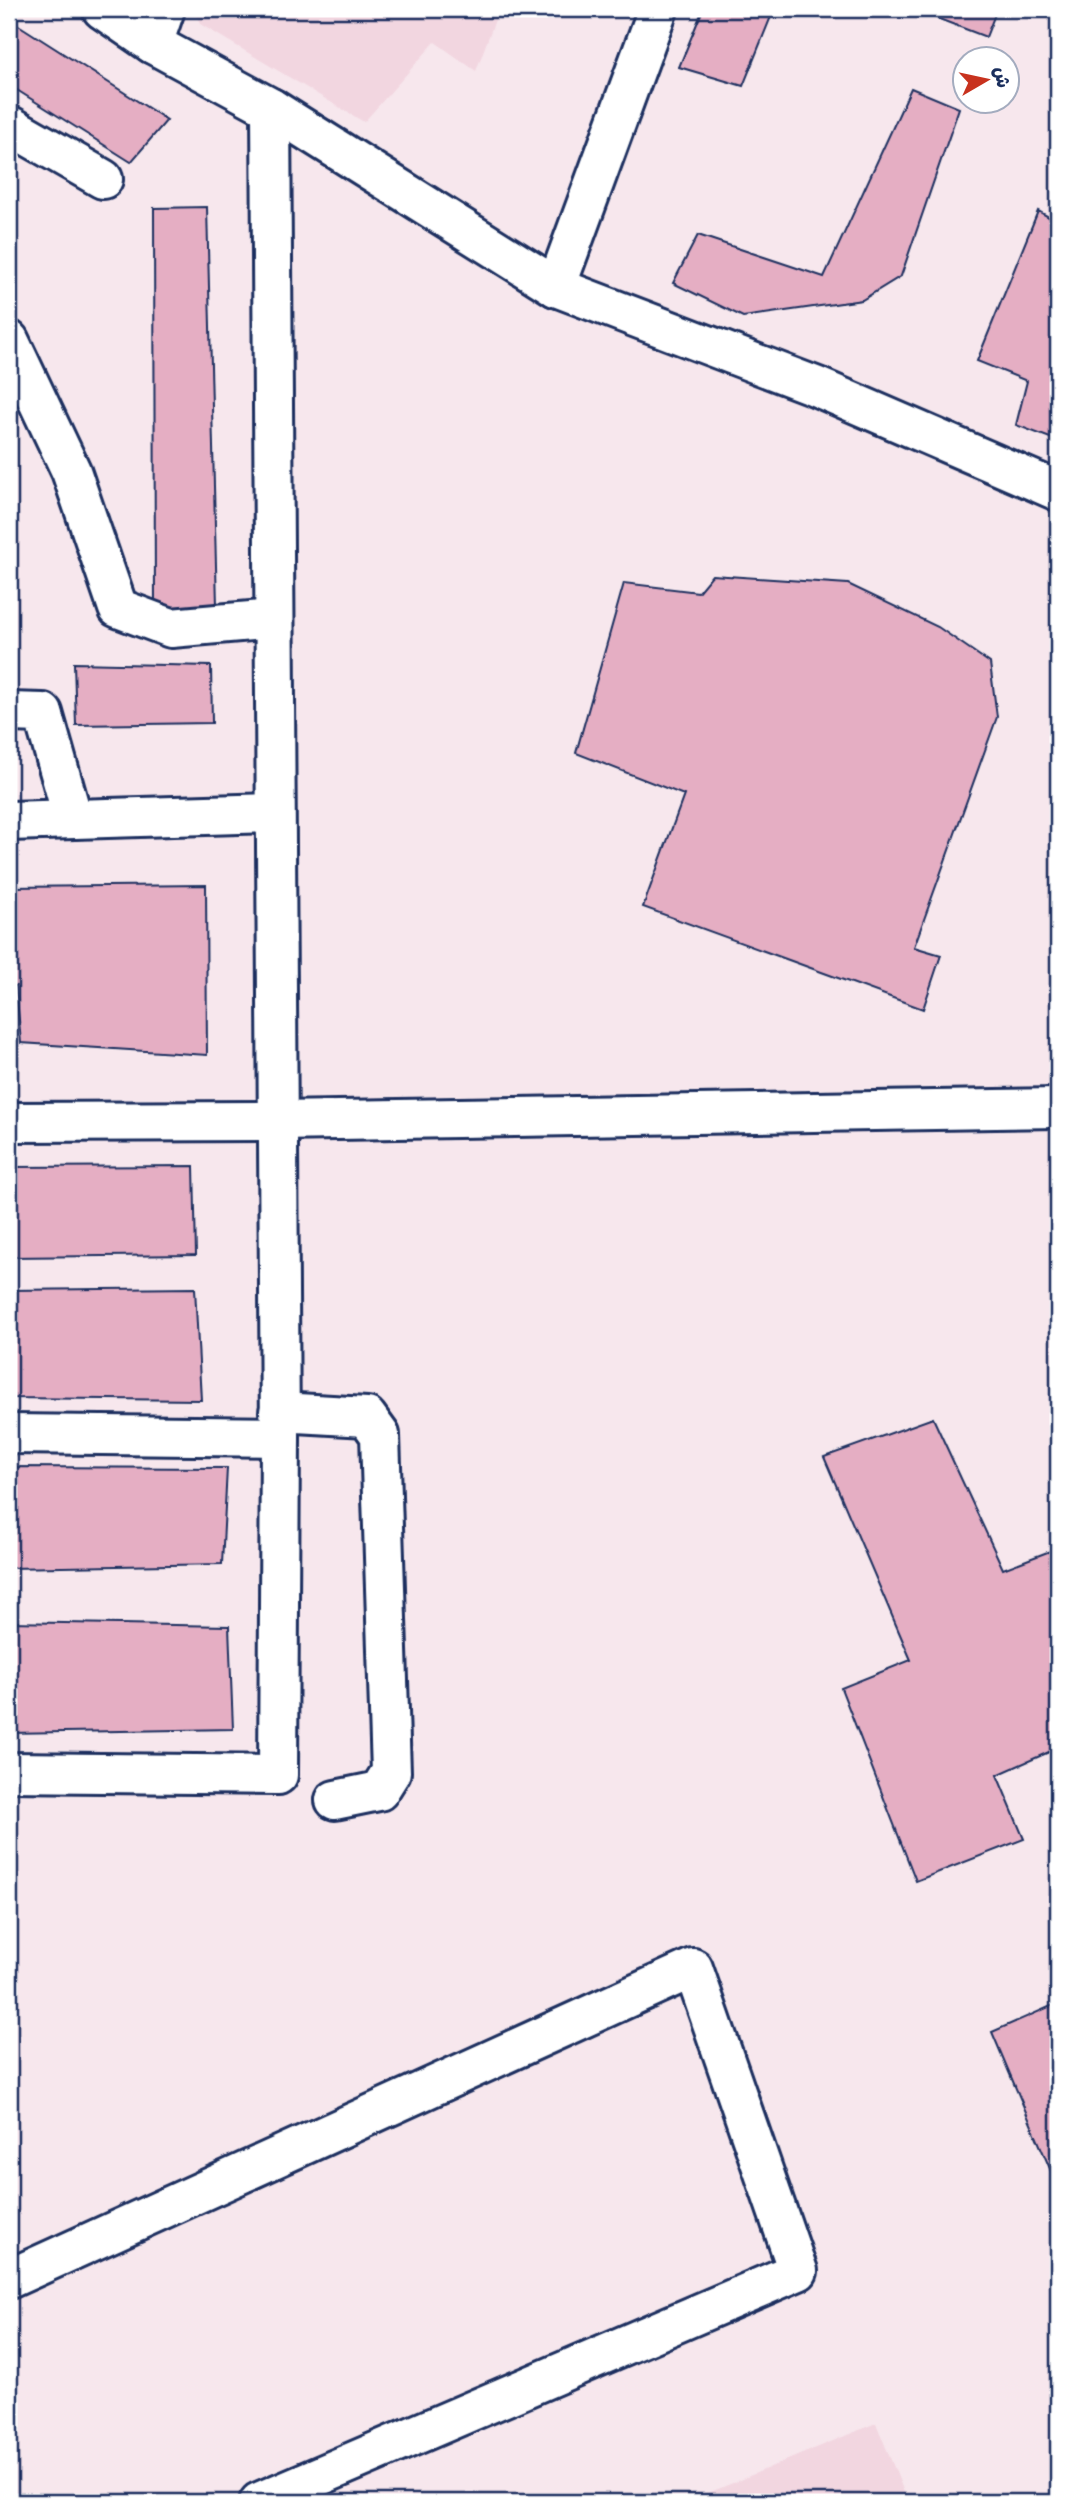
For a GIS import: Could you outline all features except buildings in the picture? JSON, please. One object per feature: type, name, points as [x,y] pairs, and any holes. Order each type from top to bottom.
[{"type":"street","points":[[102,9],[153,44],[271,108],[556,287],[815,386],[1058,491]]},
{"type":"street","points":[[153,44],[165,9]]},
{"type":"street","points":[[556,287],[658,9]]},
{"type":"street","points":[[9,1772],[278,1774],[278,1121],[271,108]]},
{"type":"street","points":[[9,125],[103,179]]},
{"type":"street","points":[[9,340],[71,471],[118,608],[171,628],[274,619]]},
{"type":"street","points":[[9,712],[43,713],[74,819]]},
{"type":"street","points":[[9,821],[275,813]]},
{"type":"street","points":[[9,1122],[278,1121],[1058,1108]]},
{"type":"street","points":[[9,1434],[279,1425],[367,1417],[380,1435],[391,1772],[379,1791],[335,1801]]},
{"type":"street","points":[[9,2279],[693,1968],[799,2270],[259,2502]]},
{"type":"shaded area","points":[[195,9],[499,9],[476,71],[435,42],[364,122],[200,24]]},
{"type":"shaded area","points":[[876,2423],[908,2502],[687,2502]]}]
